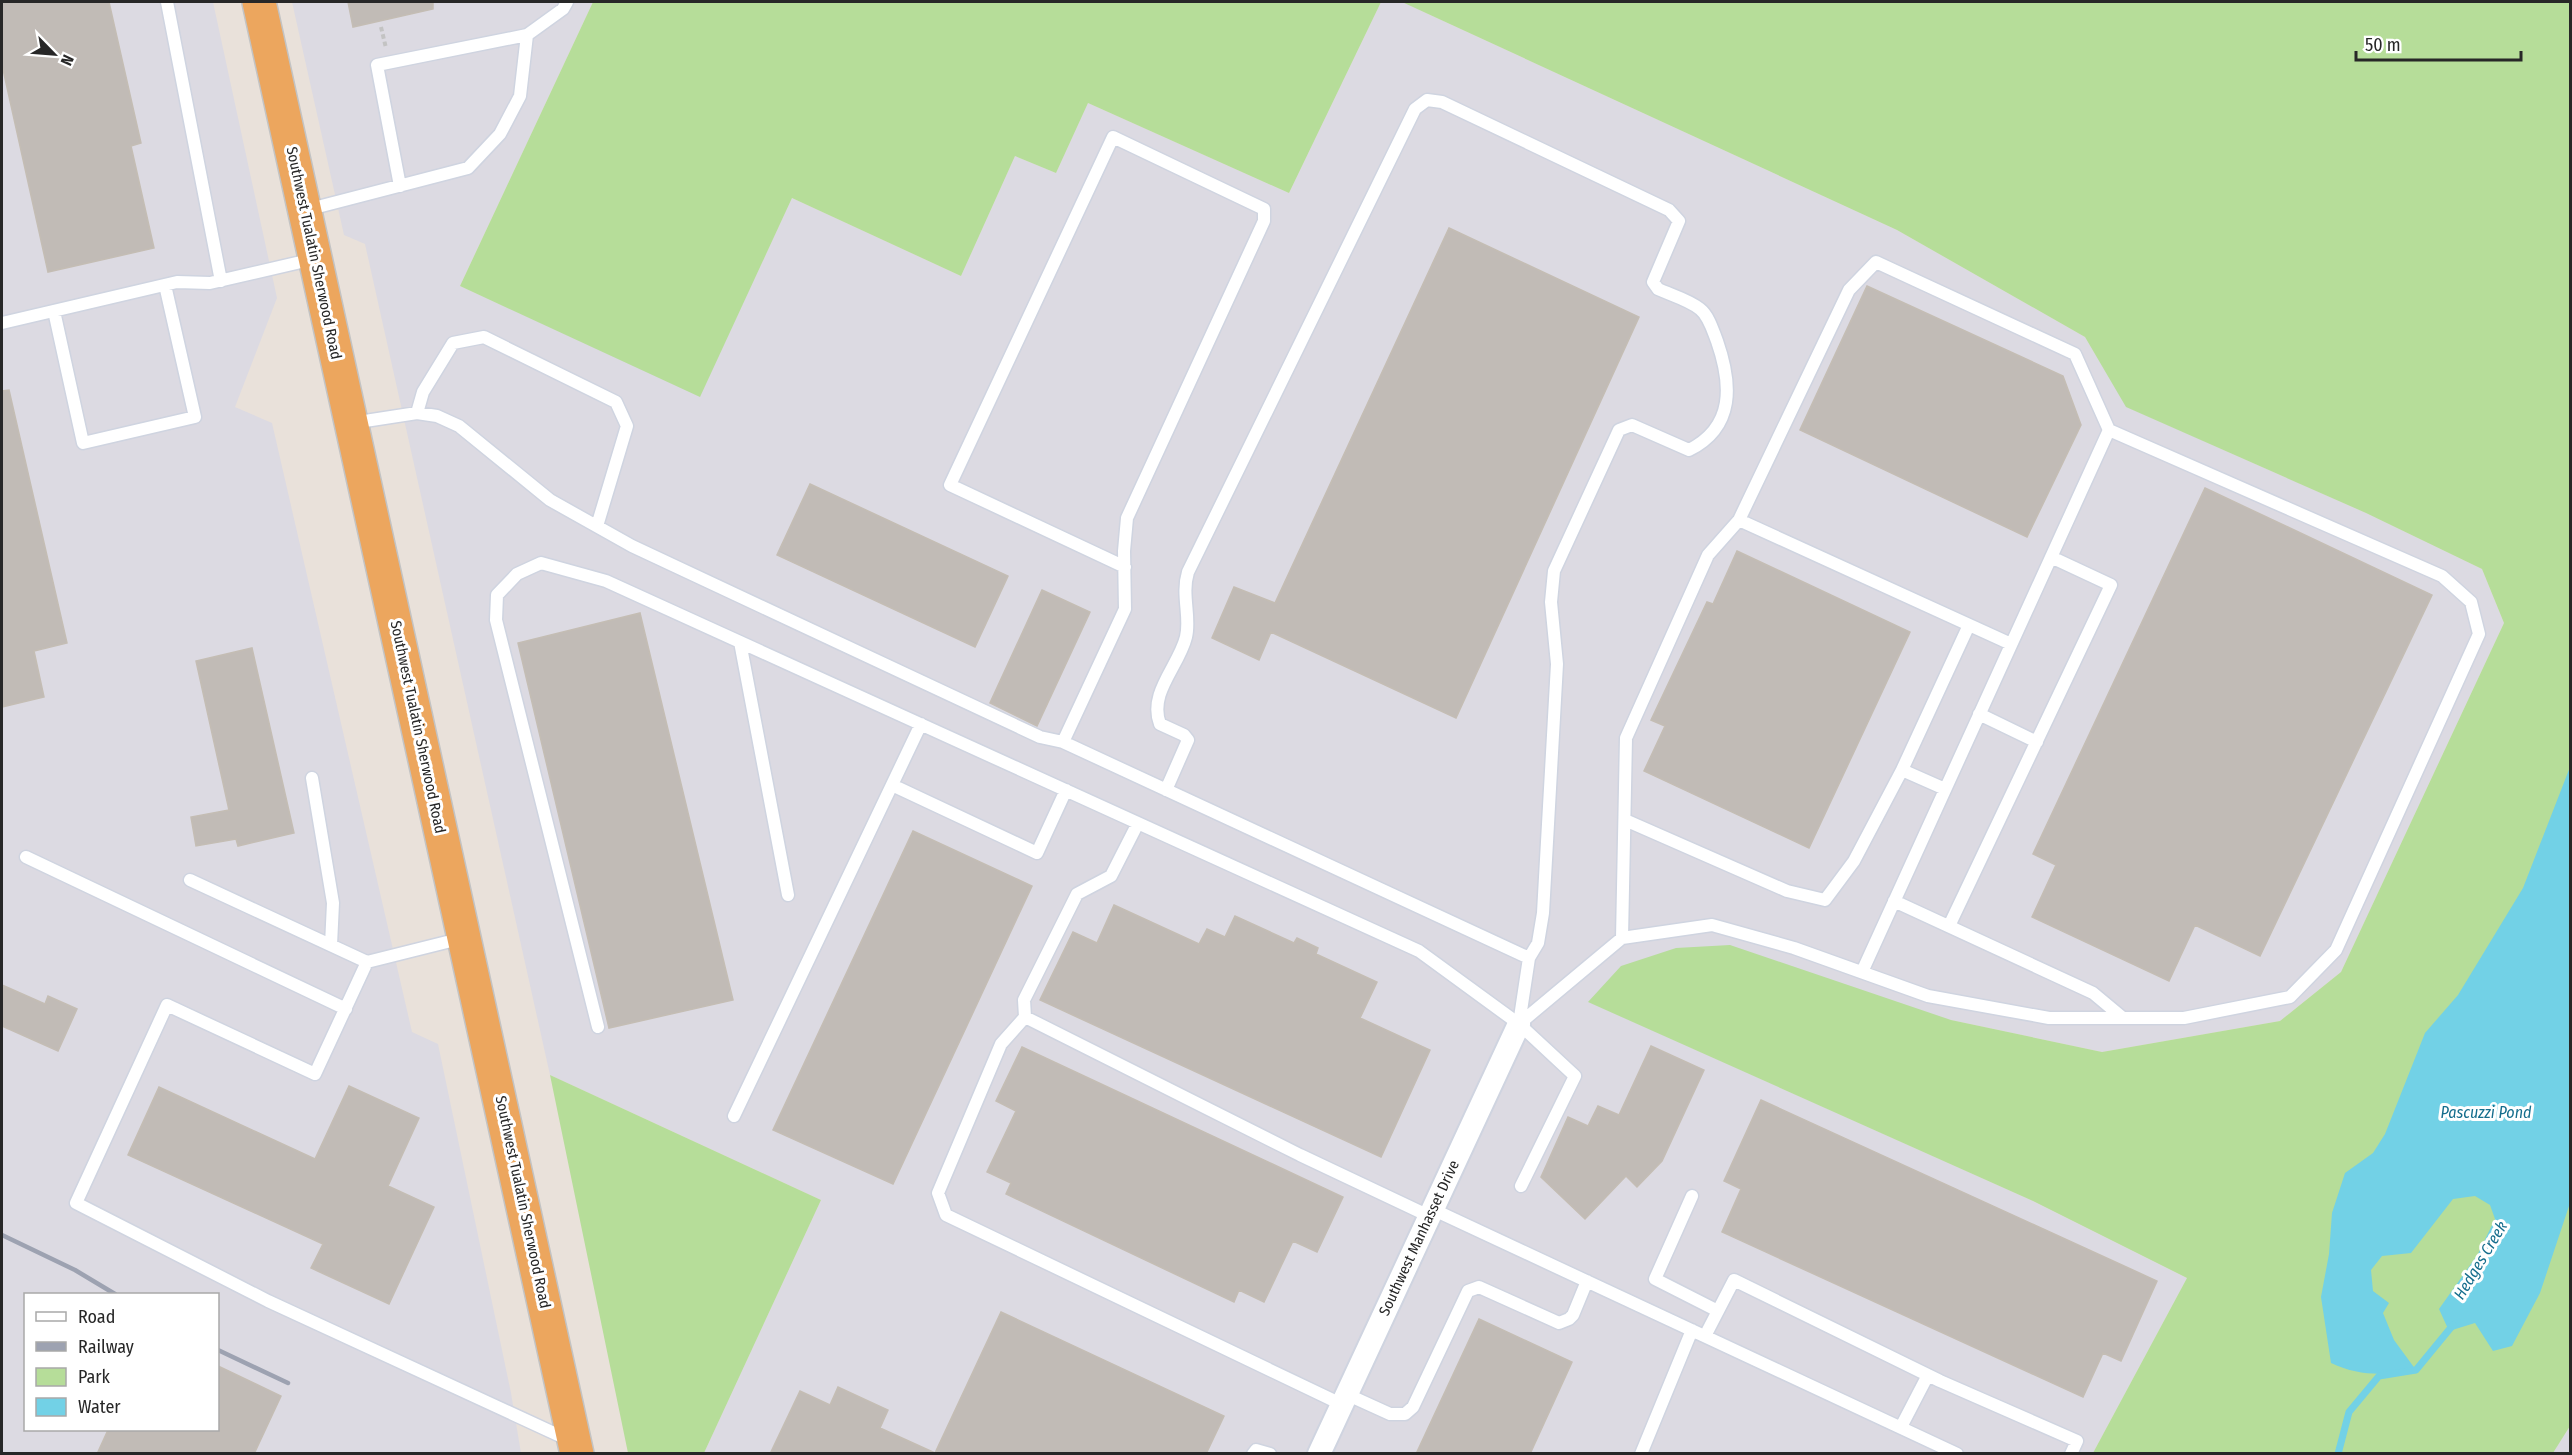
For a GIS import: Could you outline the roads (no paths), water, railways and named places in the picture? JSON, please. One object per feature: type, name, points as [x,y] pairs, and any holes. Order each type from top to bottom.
[{"type":"highway","name":"Southwest Tualatin Sherwood Road","points":[[259,2],[576,1448]]},
{"type":"street","name":"Southwest Manhasset Drive","points":[[1318,1454],[1519,1024]]},
{"type":"lane","points":[[167,2],[221,280]]},
{"type":"lane","points":[[400,186],[377,65],[527,35],[563,9],[567,2]]},
{"type":"lane","points":[[305,210],[468,168],[500,134],[520,96],[527,35]]},
{"type":"lane","points":[[1166,790],[1188,740],[1184,735],[1161,724],[1156,702],[1186,636],[1184,598],[1188,572],[1415,109],[1427,100],[1442,102],[1669,210],[1679,221],[1653,282],[1658,289],[1700,309],[1712,327],[1728,378],[1726,404],[1710,437],[1689,450],[1632,425],[1619,430],[1554,571],[1551,602],[1557,664],[1543,913],[1538,943],[1529,958],[1519,1024]]},
{"type":"lane","points":[[1063,742],[1125,609],[1127,518],[1264,221],[1264,208],[1113,137],[950,485],[1125,567]]},
{"type":"lane","points":[[2,323],[165,285],[221,280],[315,258]]},
{"type":"lane","points":[[1519,1024],[1622,938],[1712,925],[1794,948],[1928,996],[2049,1018],[2184,1018],[2290,997],[2336,950],[2479,634],[2471,602],[2442,576],[2109,430],[2075,354],[1876,262],[1849,290],[1739,520],[1708,555],[1626,738],[1622,938]]},
{"type":"lane","points":[[54,311],[83,443],[195,417],[165,285]]},
{"type":"lane","points":[[417,413],[423,392],[453,343],[484,337],[616,402],[627,426],[597,526]]},
{"type":"lane","points":[[352,423],[417,413],[437,416],[459,426],[550,500],[632,546],[1040,737],[1063,742],[1529,958]]},
{"type":"lane","points":[[1862,972],[2109,430]]},
{"type":"lane","points":[[1739,520],[2011,645]]},
{"type":"lane","points":[[1949,926],[2111,585],[2051,557]]},
{"type":"lane","points":[[598,1027],[496,620],[497,595],[517,574],[541,563],[606,581],[1419,951],[1519,1024],[1575,1076],[1521,1186]]},
{"type":"lane","points":[[1625,820],[1787,891],[1825,900],[1854,861],[1902,770],[1969,625]]},
{"type":"lane","points":[[740,642],[788,895]]},
{"type":"lane","points":[[1979,714],[2037,742]]},
{"type":"lane","points":[[734,1116],[921,724]]},
{"type":"lane","points":[[1902,770],[1945,789]]},
{"type":"lane","points":[[312,778],[333,903],[330,945]]},
{"type":"lane","points":[[892,785],[1036,853],[1066,790]]},
{"type":"lane","points":[[1138,823],[1111,876],[1077,894],[1024,1000],[1025,1017],[1001,1044],[938,1193],[946,1215],[1344,1399],[1390,1414],[1405,1414],[1413,1407],[1468,1291],[1479,1287],[1559,1323],[1573,1315],[1587,1281]]},
{"type":"lane","points":[[26,857],[346,1009]]},
{"type":"lane","points":[[190,880],[367,962],[465,938]]},
{"type":"lane","points":[[1894,901],[2093,993],[2123,1018]]},
{"type":"lane","points":[[367,962],[315,1074],[167,1005],[76,1203],[268,1300],[576,1448]]},
{"type":"lane","points":[[1025,1017],[1300,1155],[1587,1281],[1957,1454]]},
{"type":"lane","points":[[1692,1196],[1655,1279],[1718,1311]]},
{"type":"lane","points":[[1705,1336],[1734,1280],[1928,1375],[2077,1441],[2071,1454]]},
{"type":"lane","points":[[1641,1454],[1692,1330]]},
{"type":"lane","points":[[1901,1427],[1928,1375]]},
{"type":"lane","points":[[1252,1454],[1256,1450],[1270,1454]]},
{"type":"water","name":"Pascuzzi Pond","points":[[2570,767],[2570,1203],[2540,1293],[2512,1346],[2493,1351],[2475,1323],[2449,1331],[2439,1309],[2478,1254],[2495,1219],[2490,1205],[2475,1196],[2453,1199],[2411,1253],[2382,1256],[2371,1270],[2373,1291],[2389,1303],[2383,1313],[2394,1340],[2416,1370],[2373,1374],[2342,1368],[2331,1363],[2321,1297],[2329,1254],[2332,1213],[2345,1173],[2373,1153],[2385,1134],[2425,1033],[2458,995],[2523,888]]},
{"type":"waterway","name":"Hedges Creek","points":[[2338,1454],[2349,1412],[2379,1376],[2416,1370],[2453,1325]]},
{"type":"railway","points":[[2,1235],[75,1270],[113,1293]]},
{"type":"railway","points":[[219,1350],[288,1383]]}]
